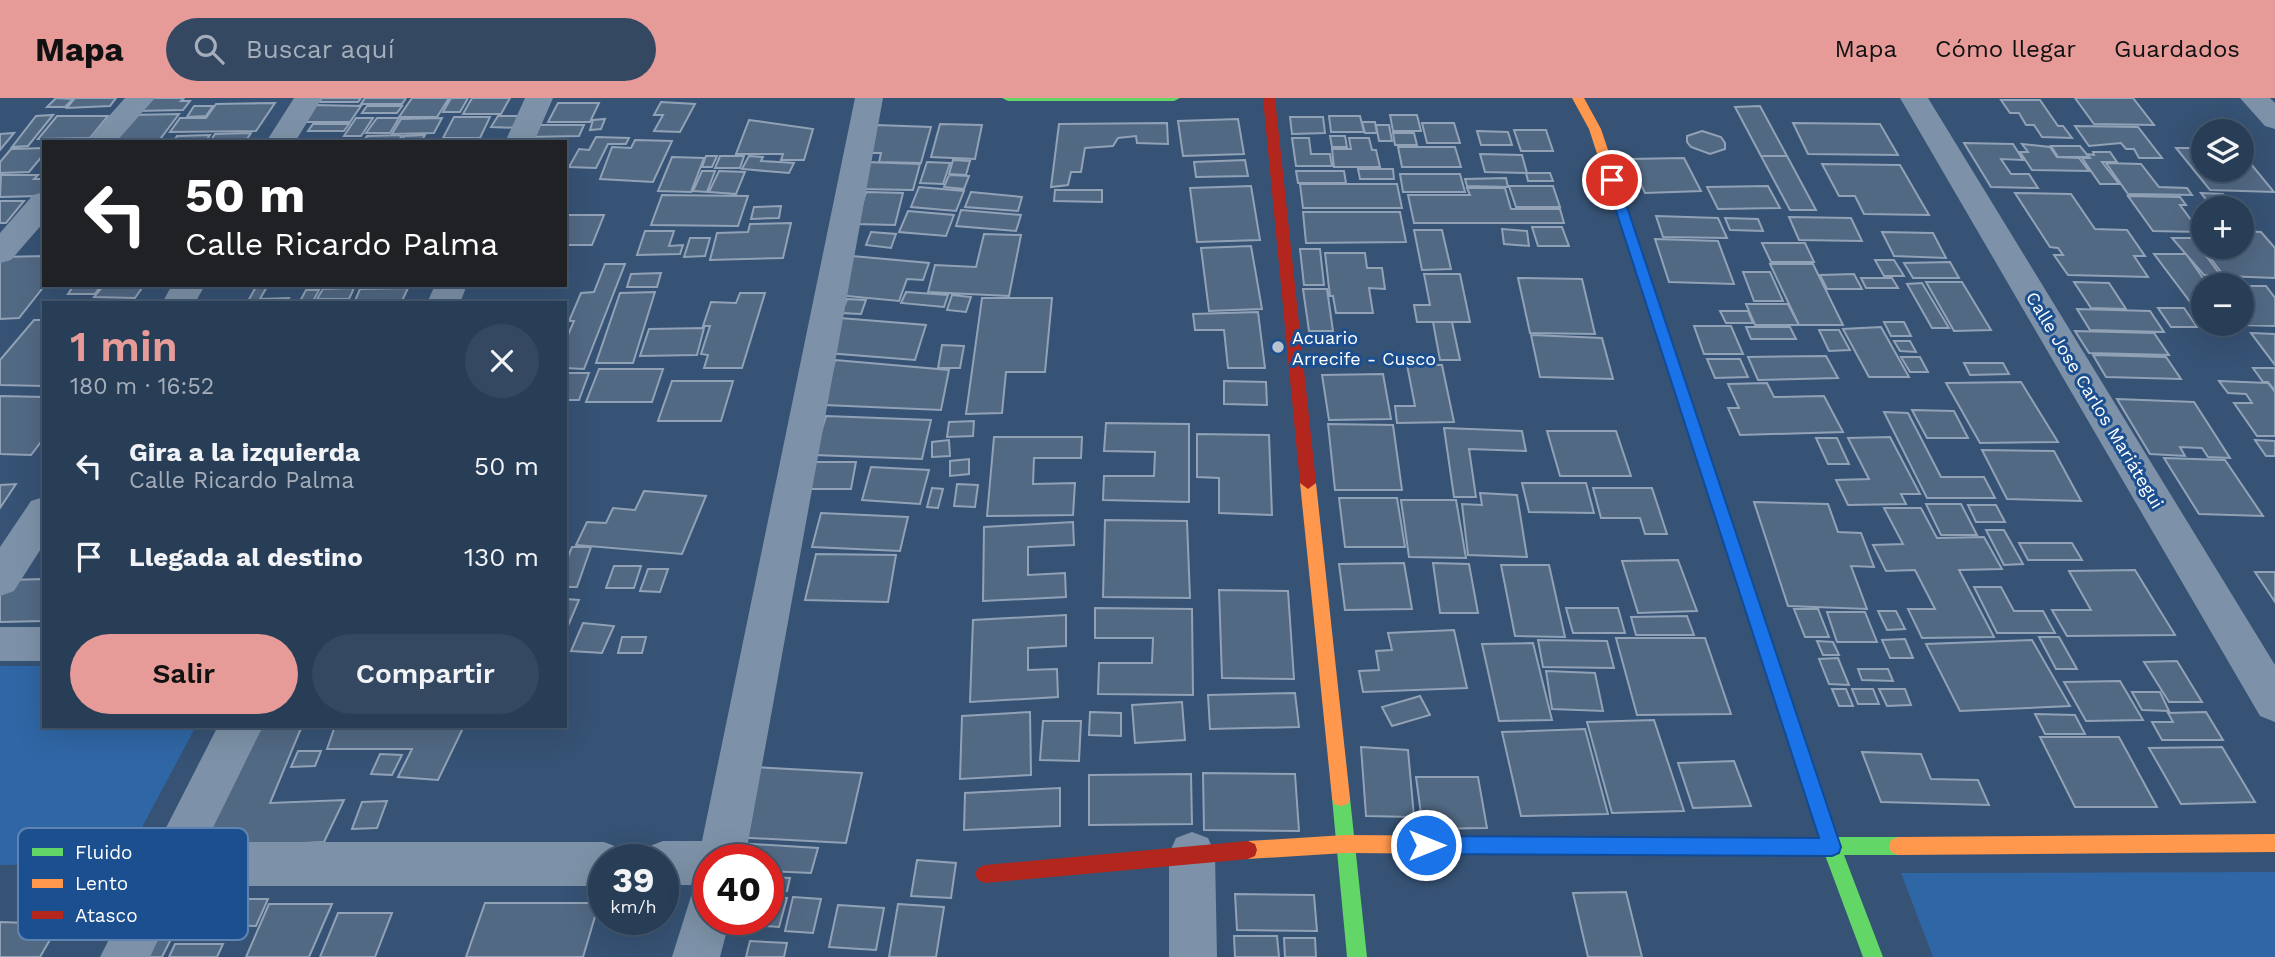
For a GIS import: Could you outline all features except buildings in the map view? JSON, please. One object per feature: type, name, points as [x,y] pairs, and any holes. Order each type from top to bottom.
[{"type":"street","points":[[102,140],[141,98]]},
{"type":"street","points":[[281,140],[308,98]]},
{"type":"street","points":[[520,140],[539,98]]},
{"type":"street","points":[[725,844],[869,98]]},
{"type":"street","points":[[1008,98],[1174,98]]},
{"type":"street","points":[[1269,98],[1357,957]]},
{"type":"street","points":[[1577,98],[1595,128],[1832,847],[1873,957]]},
{"type":"street","name":"Calle Jose Carlos Mariátegui","points":[[1914,98],[2275,703]]},
{"type":"street","points":[[2254,98],[2275,120]]},
{"type":"street","points":[[0,253],[42,204]]},
{"type":"street","points":[[0,580],[42,515]]},
{"type":"street","points":[[0,644],[42,644]]},
{"type":"street","points":[[190,828],[240,728]]},
{"type":"street","points":[[985,874],[1192,854],[1345,844],[1832,847],[2275,844]]},
{"type":"street","points":[[1192,854],[1194,957]]},
{"type":"street","points":[[248,864],[588,864]]},
{"type":"street","points":[[696,957],[702,935]]},
{"type":"street","points":[[124,957],[133,940]]},
{"type":"shaded area","points":[[0,666],[42,666],[42,728],[195,728],[142,828],[18,828],[18,865],[0,865]]},
{"type":"shaded area","points":[[2275,872],[2275,957],[1933,957],[1901,873]]},
{"type":"traffic: fast","points":[[1008,98],[1174,98]]},
{"type":"traffic: fast","points":[[1734,550],[1832,847],[1873,957]]},
{"type":"traffic: fast","points":[[1341,798],[1357,957]]},
{"type":"traffic: fast","points":[[1609,846],[1898,846]]},
{"type":"traffic: slow","points":[[1578,98],[1595,129],[1734,550]]},
{"type":"traffic: slow","points":[[1308,483],[1341,798]]},
{"type":"traffic: slow","points":[[1898,846],[2275,843]]},
{"type":"traffic: slow","points":[[1248,850],[1345,844],[1609,846]]},
{"type":"traffic: jam","points":[[1269,98],[1308,483]]},
{"type":"traffic: jam","points":[[985,874],[1248,850]]},
{"type":"place","name":"Acuario Arrecife - Cusco","points":[[1278,347]]},
{"type":"route","points":[[1426,845],[1832,847],[1612,180]]}]
